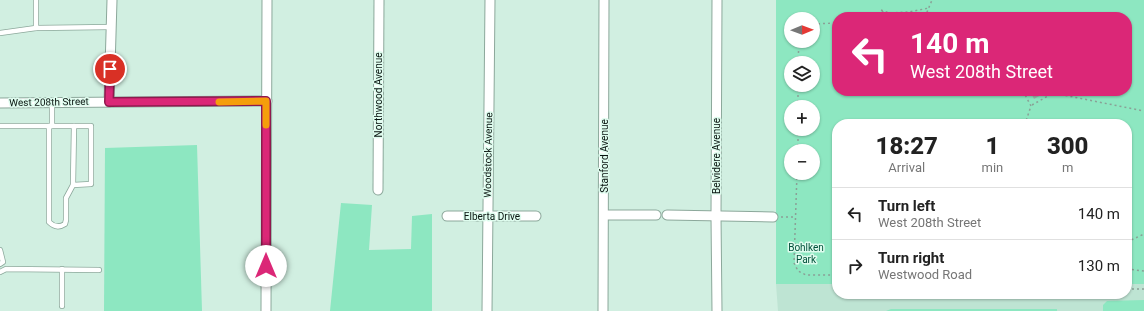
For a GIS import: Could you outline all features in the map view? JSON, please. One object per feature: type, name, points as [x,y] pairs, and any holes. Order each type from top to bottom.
[{"type":"street","points":[[109,102],[112,0]]},
{"type":"street","points":[[266,311],[267,0]]},
{"type":"street","name":"Northwood Avenue","points":[[378,190],[379,0]]},
{"type":"street","name":"Woodstock Avenue","points":[[487,311],[490,0]]},
{"type":"street","name":"Stanford Avenue","points":[[603,311],[604,0]]},
{"type":"street","name":"Belvidere Avenue","points":[[717,0],[717,311]]},
{"type":"street","name":"West 208th Street","points":[[0,103],[266,101]]},
{"type":"street","points":[[604,215],[656,215]]},
{"type":"street","name":"Elberta Drive","points":[[447,216],[536,216]]},
{"type":"street","points":[[667,216],[773,216]]},
{"type":"lane","points":[[36,0],[36,28]]},
{"type":"lane","points":[[0,33],[36,28],[111,27]]},
{"type":"lane","points":[[52,102],[49,222],[54,226],[65,224],[66,220],[66,198],[73,185],[74,126]]},
{"type":"lane","points":[[0,126],[91,126],[91,184],[73,185]]},
{"type":"lane","points":[[0,250],[3,262],[0,264]]},
{"type":"lane","points":[[0,272],[6,270],[99,270]]},
{"type":"lane","points":[[62,270],[62,306]]},
{"type":"path","points":[[927,12],[932,0]]},
{"type":"path","points":[[909,12],[929,8]]},
{"type":"path","points":[[820,24],[832,23]]},
{"type":"path","points":[[1026,96],[1031,106]]},
{"type":"path","points":[[1027,119],[1031,106],[1046,96]]},
{"type":"path","points":[[1071,96],[1144,111]]},
{"type":"path","points":[[797,180],[794,263],[798,271],[806,275],[832,274]]},
{"type":"path","points":[[773,216],[795,217]]},
{"type":"path","points":[[1132,240],[1144,234]]},
{"type":"path","points":[[1132,270],[1144,271]]},
{"type":"path","points":[[1132,289],[1144,289]]},
{"type":"shaded area","points":[[776,284],[832,284],[832,299],[1132,299],[1132,284],[1144,284],[1144,311],[778,311]]},
{"type":"green space","name":"Bohlken Park","points":[[776,0],[1144,0],[1144,284],[1132,284],[1132,119],[832,119],[832,284],[776,284]]},
{"type":"green space","points":[[197,145],[202,311],[104,311],[105,148]]},
{"type":"green space","points":[[341,203],[372,205],[369,250],[411,249],[412,216],[432,214],[432,311],[330,311]]},
{"type":"green space","points":[[1144,300],[1144,311],[1103,311],[1103,305],[1107,301]]},
{"type":"green space","points":[[891,309],[1057,309],[1057,311],[886,311]]},
{"type":"building","points":[[1032,96],[1039,96],[1034,99]]},
{"type":"slow traffic","points":[[219,102],[266,101],[266,125]]},
{"type":"route","points":[[110,69],[109,102],[266,101],[266,266]]}]
